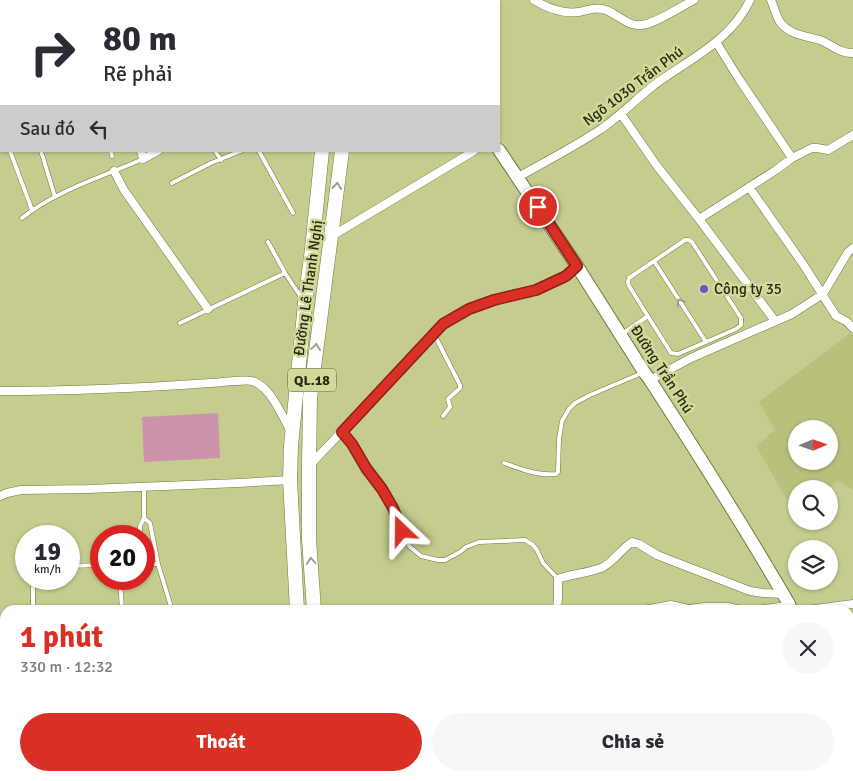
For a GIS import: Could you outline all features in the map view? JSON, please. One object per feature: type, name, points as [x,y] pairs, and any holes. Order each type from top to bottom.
[{"type":"highway","name":"Đường Lê Thanh Nghị","points":[[297,605],[290,480],[291,446],[322,152]]},
{"type":"highway","name":"Đường Lê Thanh Nghị","points":[[314,605],[309,539],[310,398],[342,152]]},
{"type":"main road","name":"Đường Trần Phú","points":[[500,151],[577,266],[712,476],[756,546],[788,602]]},
{"type":"street","points":[[534,0],[564,12],[602,9],[640,26],[662,18],[694,0]]},
{"type":"street","name":"Ngõ 1030 Trần Phú","points":[[518,178],[598,131],[653,86],[716,42],[731,29],[750,0]]},
{"type":"street","points":[[771,0],[780,22],[788,30],[805,37],[821,40],[835,49],[848,54],[853,53]]},
{"type":"street","points":[[716,42],[792,158]]},
{"type":"street","points":[[621,114],[657,166],[699,219],[775,322]]},
{"type":"street","points":[[699,219],[792,158],[812,148],[828,150],[853,135]]},
{"type":"street","points":[[332,236],[472,152]]},
{"type":"street","points":[[114,172],[124,190],[208,309]]},
{"type":"street","points":[[749,187],[823,294],[836,316],[846,321],[853,328]]},
{"type":"street","points":[[647,376],[792,314],[823,294],[848,252],[853,248]]},
{"type":"street","points":[[309,467],[443,324],[469,309],[494,300],[536,290],[566,276],[577,266]]},
{"type":"street","points":[[0,391],[208,384],[253,380],[262,386],[275,402],[292,434]]},
{"type":"street","points":[[0,496],[21,490],[290,480]]},
{"type":"street","points":[[557,605],[558,579],[600,568],[609,563],[632,542],[636,542],[657,555],[732,585],[788,602]]},
{"type":"lane","points":[[11,152],[32,210]]},
{"type":"lane","points":[[41,152],[55,197]]},
{"type":"lane","points":[[216,152],[220,160]]},
{"type":"lane","points":[[172,184],[211,163],[239,152]]},
{"type":"lane","points":[[260,152],[293,213]]},
{"type":"lane","points":[[22,218],[55,197],[114,172],[142,155]]},
{"type":"lane","points":[[685,240],[692,242],[741,318],[741,325],[736,329],[678,354],[672,352],[628,286],[629,278],[654,262],[685,240]]},
{"type":"lane","points":[[268,242],[285,273],[305,303]]},
{"type":"lane","points":[[654,262],[706,342]]},
{"type":"lane","points":[[180,323],[285,273]]},
{"type":"lane","points":[[620,335],[648,316]]},
{"type":"lane","points":[[434,334],[460,385],[460,388],[448,399],[450,407],[443,416]]},
{"type":"lane","points":[[504,463],[535,473],[556,474],[558,472],[559,439],[562,420],[569,409],[575,403],[590,395],[647,376]]},
{"type":"lane","points":[[342,432],[385,494],[409,546],[421,556],[445,560],[466,547],[479,542],[525,540],[533,545],[543,563],[558,579]]},
{"type":"lane","points":[[140,525],[144,518],[144,486]]},
{"type":"lane","points":[[144,518],[150,523],[158,564],[170,605]]},
{"type":"lane","points":[[33,590],[33,605]]},
{"type":"lane","points":[[121,590],[122,605]]},
{"type":"lane","points":[[771,605],[788,602]]},
{"type":"lane","points":[[660,605],[671,603],[680,605]]},
{"type":"lane","points":[[704,605],[728,605]]},
{"type":"shaded area","points":[[850,333],[853,335],[853,490],[838,480],[788,480],[788,501],[756,446],[775,430],[759,402]]},
{"type":"shaded area","points":[[218,413],[220,458],[144,462],[142,417]]},
{"type":"place","name":"Công ty 35","points":[[704,289]]},
{"type":"route","points":[[402,531],[393,508],[382,489],[342,432],[443,324],[469,309],[494,300],[536,290],[566,276],[577,266],[538,207]]}]
